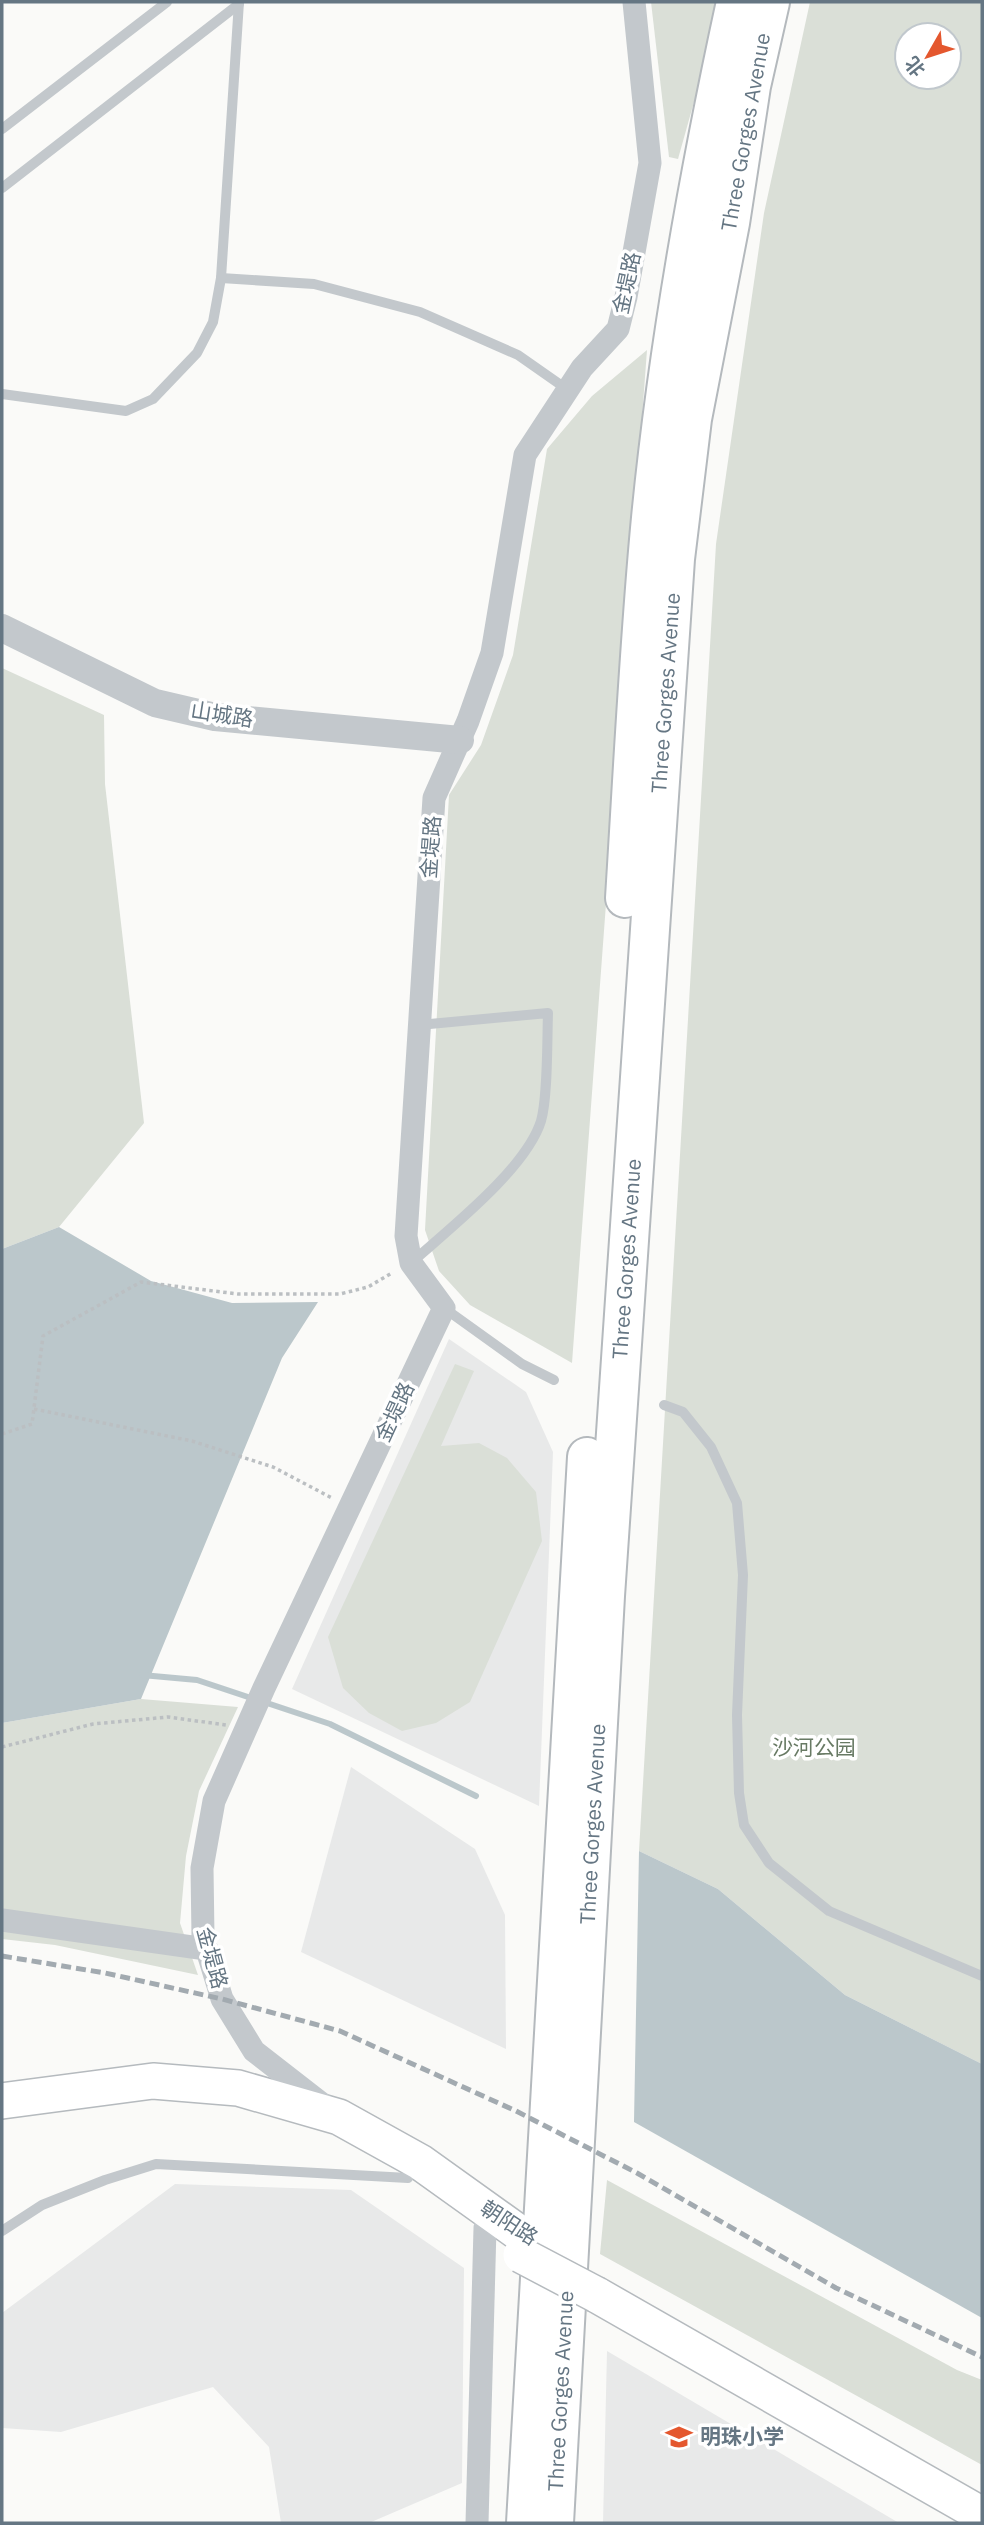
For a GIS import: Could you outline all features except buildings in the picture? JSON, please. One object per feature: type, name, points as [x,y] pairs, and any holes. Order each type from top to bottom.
[{"type":"highway","name":"Three Gorges Avenue","points":[[526,2523],[580,1567],[651,517],[670,361],[705,149],[736,2]]},
{"type":"highway","name":"Three Gorges Avenue","points":[[554,2523],[604,1609],[675,559],[692,419],[730,223],[751,86],[770,2]]},
{"type":"main road","name":"朝阳路","points":[[2,2101],[153,2081],[238,2088],[339,2117],[420,2162],[521,2245]]},
{"type":"main road","name":"朝阳路","points":[[2,2122],[144,2104],[230,2109],[330,2138],[408,2178],[485,2228],[982,2491]]},
{"type":"main road","name":"朝阳路","points":[[597,2285],[982,2515]]},
{"type":"street","name":"金堤路","points":[[339,2117],[254,2051],[222,1999],[206,1949],[200,1914],[202,1868],[214,1801],[264,1688],[444,1308],[411,1263],[406,1236],[434,798],[456,749],[492,653],[525,455],[568,390],[618,328],[650,163],[634,2]]},
{"type":"street","name":"山城路","points":[[2,628],[155,703],[215,717],[456,749]]},
{"type":"street","name":"山城路","points":[[2,648],[152,720],[199,734],[456,749]]},
{"type":"street","points":[[2,1920],[206,1949]]},
{"type":"street","points":[[477,2523],[485,2228]]},
{"type":"lane","points":[[2,129],[167,2]]},
{"type":"lane","points":[[2,188],[239,3]]},
{"type":"lane","points":[[2,394],[126,411],[153,399],[197,353],[213,322],[222,278],[239,3]]},
{"type":"lane","points":[[222,278],[314,284],[420,312],[518,355],[568,390]]},
{"type":"lane","points":[[411,1263],[475,1206],[530,1144],[542,1119],[548,1013],[419,1025]]},
{"type":"lane","points":[[444,1308],[522,1364],[554,1380]]},
{"type":"lane","points":[[664,1405],[682,1412],[711,1447],[737,1503],[743,1575],[737,1715],[739,1793],[744,1825],[769,1863],[829,1911],[982,1976]]},
{"type":"lane","points":[[2,2231],[42,2205],[105,2180],[156,2164],[408,2178]]},
{"type":"path","points":[[2,1434],[32,1424],[43,1336],[141,1282],[239,1294],[340,1294],[368,1287],[411,1263]]},
{"type":"path","points":[[34,1409],[192,1441],[273,1467],[350,1507]]},
{"type":"path","points":[[2,1747],[93,1724],[168,1717],[249,1722]]},
{"type":"shaded area","points":[[59,1227],[151,1281],[232,1303],[318,1302],[282,1358],[141,1699],[2,1723],[2,1249]]},
{"type":"shaded area","points":[[449,1339],[526,1392],[553,1452],[539,1806],[292,1689]]},
{"type":"shaded area","points":[[351,1767],[475,1849],[505,1915],[506,2049],[301,1952]]},
{"type":"shaded area","points":[[639,1851],[718,1889],[845,1995],[982,2064],[982,2318],[634,2122]]},
{"type":"shaded area","points":[[175,2184],[351,2190],[464,2268],[462,2483],[369,2523],[281,2523],[269,2447],[213,2387],[61,2432],[2,2428],[2,2313]]},
{"type":"shaded area","name":"明珠小学","points":[[607,2351],[899,2523],[603,2523]]},
{"type":"green space","points":[[651,2],[722,2],[678,159],[669,157]]},
{"type":"green space","name":"沙河公园","points":[[810,2],[982,2],[982,2064],[845,1995],[718,1889],[639,1851],[716,544],[764,213]]},
{"type":"green space","points":[[647,350],[572,1363],[470,1305],[439,1271],[425,1230],[449,795],[481,745],[513,655],[547,449],[592,396]]},
{"type":"green space","points":[[2,668],[104,715],[105,784],[144,1123],[59,1227],[2,1249]]},
{"type":"green space","points":[[455,1364],[474,1371],[441,1446],[479,1443],[507,1458],[536,1492],[542,1541],[470,1702],[436,1723],[402,1731],[369,1713],[343,1688],[328,1637]]},
{"type":"green space","points":[[141,1699],[238,1707],[199,1791],[186,1856],[180,1923],[198,1975],[55,1945],[2,1939],[2,1723]]},
{"type":"green space","points":[[607,2180],[957,2370],[982,2380],[982,2465],[600,2254]]},
{"type":"waterway","points":[[142,1675],[197,1680],[254,1699]]},
{"type":"waterway","points":[[264,1702],[330,1724],[476,1796]]},
{"type":"railway","points":[[2,1956],[105,1973],[222,1999],[340,2031],[516,2111],[637,2173],[836,2288],[982,2357]]},
{"type":"place","name":"明珠小学","points":[[679,2437]]}]
